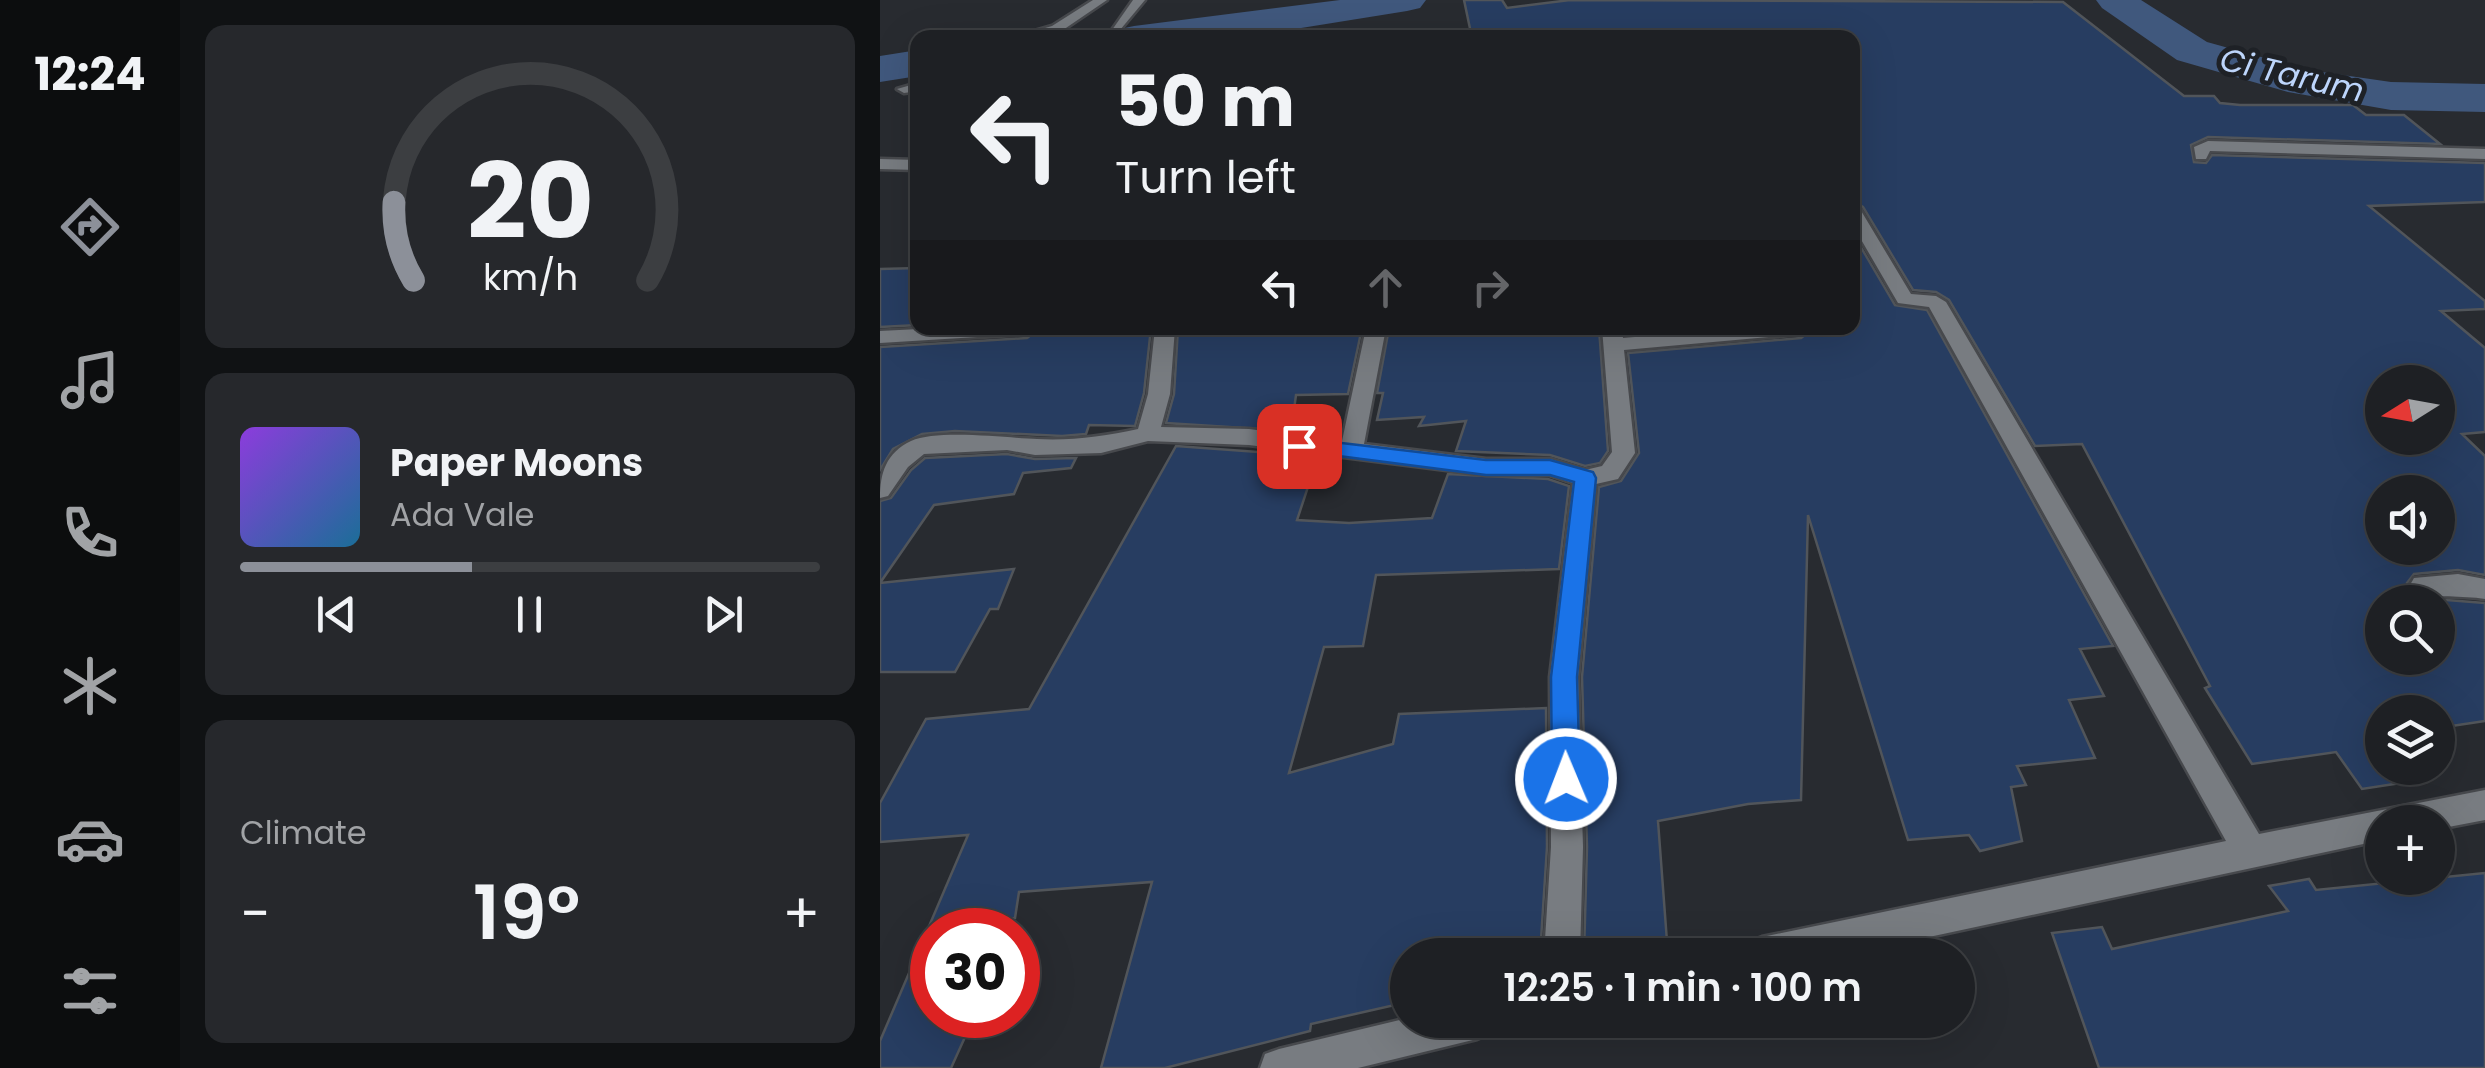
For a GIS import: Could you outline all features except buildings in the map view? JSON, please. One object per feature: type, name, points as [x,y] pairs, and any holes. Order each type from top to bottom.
[{"type":"street","points":[[1052,30],[1101,0]]},
{"type":"street","points":[[1116,27],[1140,0]]},
{"type":"street","points":[[2202,156],[2200,150],[2208,146],[2485,154]]},
{"type":"street","points":[[880,164],[910,165]]},
{"type":"street","points":[[1860,223],[1905,299],[1936,302],[2249,850]]},
{"type":"street","points":[[880,337],[910,335]]},
{"type":"street","points":[[1148,434],[1159,394],[1165,335]]},
{"type":"street","points":[[1351,451],[1375,335]]},
{"type":"street","points":[[880,490],[900,461],[918,448],[1007,442],[1035,447],[1102,445],[1148,434],[1249,437],[1486,467],[1550,467],[1585,478],[1610,473],[1624,453],[1613,336]]},
{"type":"street","points":[[1563,938],[1568,847],[1564,677],[1585,478]]},
{"type":"street","points":[[2440,585],[2485,589]]},
{"type":"street","points":[[2455,810],[2485,804]]},
{"type":"street","points":[[1841,938],[2365,827]]},
{"type":"street","points":[[1279,1068],[1403,1038]]},
{"type":"waterway","name":"Ci Tarum","points":[[1201,30],[1407,0]]},
{"type":"waterway","name":"Ci Tarum","points":[[2115,0],[2192,51],[2304,83],[2391,96],[2485,98]]},
{"type":"waterway","name":"Ci Tarum","points":[[880,69],[910,64]]},
{"type":"route","points":[[1299,446],[1486,467],[1550,467],[1585,478],[1564,677],[1566,779]]}]
